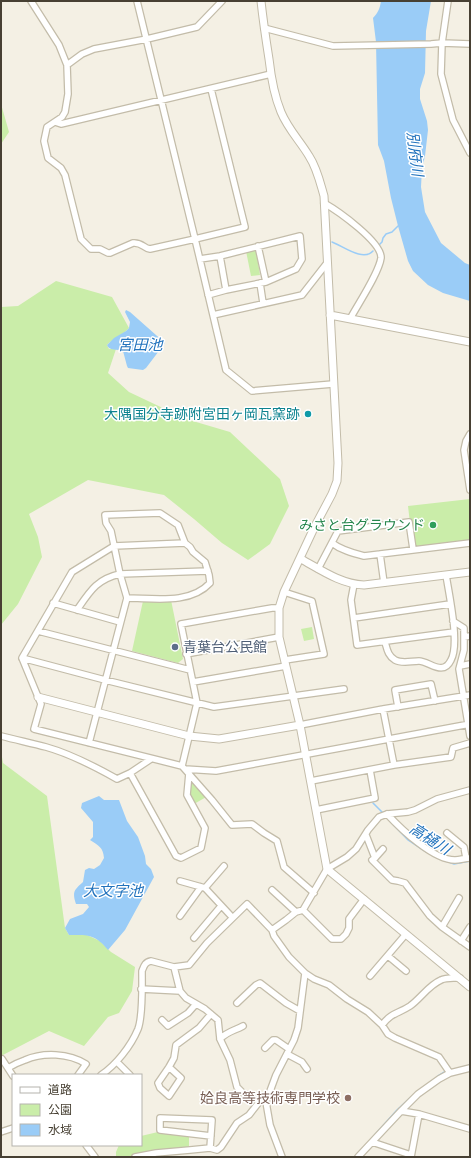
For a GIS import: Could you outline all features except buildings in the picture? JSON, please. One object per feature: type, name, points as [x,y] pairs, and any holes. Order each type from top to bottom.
[{"type":"street","points":[[30,1],[59,45],[67,65],[67,106],[62,117],[47,127],[44,137],[48,158],[61,168],[63,172],[81,239],[91,249],[100,249],[110,253],[133,243],[141,244],[147,249],[150,249],[245,227],[211,89]]},
{"type":"street","points":[[138,1],[226,370],[252,392],[333,384]]},
{"type":"street","points":[[67,65],[82,54],[94,49],[147,39],[197,26],[222,1]]},
{"type":"street","points":[[262,1],[264,28],[275,95],[281,112],[290,129],[310,157],[317,171],[324,196],[338,463],[337,481],[284,592],[279,608],[279,637],[300,725],[327,869],[470,987]]},
{"type":"street","points":[[448,1],[442,43],[441,74],[453,120],[470,153]]},
{"type":"street","points":[[264,28],[333,46],[442,43],[470,44]]},
{"type":"street","points":[[55,122],[61,124],[271,74]]},
{"type":"street","points":[[324,203],[336,210],[369,237],[380,252],[381,258],[376,273],[350,319]]},
{"type":"street","points":[[200,259],[220,256],[300,236],[302,258],[296,269],[266,282],[208,294]]},
{"type":"street","points":[[258,246],[266,282]]},
{"type":"street","points":[[220,256],[226,290]]},
{"type":"street","points":[[212,315],[302,295],[327,263]]},
{"type":"street","points":[[260,283],[263,303]]},
{"type":"street","points":[[330,315],[470,342]]},
{"type":"street","points":[[470,434],[466,441],[464,450],[470,486]]},
{"type":"street","points":[[89,743],[127,598],[120,574],[112,531],[106,523],[105,516],[160,513],[178,525],[185,543],[205,562],[210,583],[206,588],[182,598],[127,598]]},
{"type":"street","points":[[318,569],[338,531],[409,522],[413,549]]},
{"type":"street","points":[[22,658],[72,572],[114,546],[185,543]]},
{"type":"street","points":[[332,543],[351,553],[364,556],[470,543]]},
{"type":"street","points":[[380,554],[384,583]]},
{"type":"street","points":[[301,559],[342,581],[364,585],[470,572]]},
{"type":"street","points":[[77,610],[95,586],[104,579],[120,574],[208,571]]},
{"type":"street","points":[[385,642],[389,654],[396,661],[421,660],[434,667],[440,668],[447,666],[451,662],[455,647],[453,621],[446,575]]},
{"type":"street","points":[[354,584],[351,600],[357,645],[454,632]]},
{"type":"street","points":[[193,682],[324,654],[312,601],[284,592]]},
{"type":"street","points":[[53,603],[120,622]]},
{"type":"street","points":[[354,618],[450,604]]},
{"type":"street","points":[[130,773],[176,856],[181,858],[201,848],[205,828],[187,795],[185,769],[189,736],[197,703],[186,654],[182,624],[279,608]]},
{"type":"street","points":[[453,621],[464,628],[467,637],[459,669],[467,695],[470,736]]},
{"type":"street","points":[[38,631],[190,670]]},
{"type":"street","points":[[186,654],[279,637]]},
{"type":"street","points":[[22,658],[214,707],[344,689]]},
{"type":"street","points":[[22,658],[41,704],[34,729],[185,769],[216,771],[469,724]]},
{"type":"street","points":[[460,666],[470,664]]},
{"type":"street","points":[[398,706],[395,690],[431,684],[435,701]]},
{"type":"street","points":[[38,697],[189,736],[219,739],[398,706],[467,695]]},
{"type":"street","points":[[383,709],[394,765]]},
{"type":"street","points":[[1,736],[47,747],[76,757],[117,779],[130,773],[151,759]]},
{"type":"street","points":[[311,781],[394,765],[451,757],[453,748],[470,743]]},
{"type":"street","points":[[185,769],[232,825],[252,824],[277,842],[284,867],[314,893]]},
{"type":"street","points":[[316,810],[375,798],[370,770]]},
{"type":"street","points":[[272,930],[296,912],[303,910],[327,869],[347,857],[356,849],[368,830],[379,817],[387,814],[415,810],[437,799],[470,790]]},
{"type":"street","points":[[387,814],[410,837],[436,854],[447,859],[456,860],[468,858],[464,847],[447,833]]},
{"type":"street","points":[[366,835],[375,858]]},
{"type":"street","points":[[383,849],[372,860],[392,880],[405,883],[430,916],[442,927],[470,947]]},
{"type":"street","points":[[180,916],[203,888],[224,866]]},
{"type":"street","points":[[180,881],[203,888],[232,917]]},
{"type":"street","points":[[272,890],[296,912]]},
{"type":"street","points":[[442,927],[459,898]]},
{"type":"street","points":[[303,910],[332,939],[341,939],[346,934],[349,920],[364,899]]},
{"type":"street","points":[[102,1074],[117,1062],[138,1029],[140,1018],[142,971],[144,966],[151,961],[174,967],[188,965],[232,917],[247,904],[272,930],[274,936],[289,957],[305,973],[314,979],[329,985],[347,999],[368,1012],[382,1025],[388,1034],[440,1057],[450,1073]]},
{"type":"street","points":[[194,938],[221,906]]},
{"type":"street","points":[[461,941],[470,927]]},
{"type":"street","points":[[370,976],[406,934]]},
{"type":"street","points":[[388,956],[406,971]]},
{"type":"street","points":[[174,967],[180,991],[186,998],[218,1020],[220,1039],[230,1060],[237,1087],[243,1093],[263,1102],[282,1157]]},
{"type":"street","points":[[135,1157],[156,1153],[210,1148],[217,1150],[221,1147],[237,1123],[263,1102],[294,1040],[298,1028],[305,973]]},
{"type":"street","points":[[382,1025],[387,1018],[409,1006],[435,983],[443,978],[460,978]]},
{"type":"street","points":[[237,1003],[260,983],[286,1003],[300,1011]]},
{"type":"street","points":[[141,989],[180,991]]},
{"type":"street","points":[[162,1020],[168,1026],[188,1013],[196,1004]]},
{"type":"street","points":[[169,1067],[181,1078],[169,1096],[160,1088],[158,1082],[174,1058],[176,1045],[199,1028],[211,1014]]},
{"type":"street","points":[[220,1039],[227,1032],[236,1030],[243,1026]]},
{"type":"street","points":[[265,1048],[273,1040],[276,1040],[288,1052],[302,1062],[306,1069]]},
{"type":"street","points":[[8,1068],[36,1056],[65,1056],[79,1060],[86,1064],[79,1074]]},
{"type":"street","points":[[2,1059],[12,1074]]},
{"type":"street","points":[[117,1062],[129,1074]]},
{"type":"street","points":[[358,1157],[400,1111],[418,1094],[450,1073],[470,1068]]},
{"type":"street","points":[[400,1111],[419,1114],[470,1129]]},
{"type":"street","points":[[372,1142],[411,1156],[419,1114]]},
{"type":"street","points":[[210,1148],[211,1136],[212,1120],[160,1118],[160,1130],[211,1136]]},
{"type":"street","points":[[1,1132],[12,1128]]},
{"type":"street","points":[[87,1146],[95,1157]]},
{"type":"green space","points":[[1,104],[9,132],[1,144]]},
{"type":"green space","points":[[256,249],[260,275],[251,276],[246,251]]},
{"type":"green space","points":[[56,281],[112,297],[129,328],[107,345],[109,349],[116,349],[108,373],[129,392],[186,419],[230,432],[280,479],[289,506],[270,544],[248,560],[222,543],[164,495],[88,480],[29,514],[38,537],[42,557],[18,604],[1,625],[1,307],[18,306]]},
{"type":"green space","name":"みさと台グラウンド","points":[[470,499],[470,543],[413,549],[408,506]]},
{"type":"green space","points":[[171,600],[183,659],[178,663],[132,651],[143,601]]},
{"type":"green space","points":[[312,627],[314,639],[304,641],[301,629]]},
{"type":"green space","points":[[1,751],[3,763],[47,796],[65,928],[69,935],[87,935],[100,941],[111,952],[135,967],[132,991],[119,1013],[108,1017],[84,1046],[49,1031],[1,1056]]},
{"type":"green space","points":[[191,780],[208,796],[194,804],[190,795]]},
{"type":"green space","points":[[158,1132],[189,1134],[189,1149],[133,1157],[116,1157],[119,1146],[142,1146],[142,1136]]},
{"type":"water","name":"別府川","points":[[381,1],[431,1],[426,31],[425,73],[420,89],[420,99],[427,121],[428,130],[422,168],[421,187],[425,212],[441,243],[465,263],[470,265],[470,301],[443,293],[428,285],[413,271],[408,261],[391,198],[384,161],[378,145],[376,42],[373,18],[380,6]]},
{"type":"water","name":"宮田池","points":[[126,310],[165,343],[143,370],[128,368],[123,351],[111,349],[107,345],[114,338],[129,328],[130,322],[125,312]]},
{"type":"water","name":"大文字池","points":[[99,796],[104,800],[119,800],[127,821],[138,837],[145,856],[146,864],[151,869],[154,877],[125,930],[108,950],[95,938],[91,936],[69,935],[65,928],[70,919],[83,914],[89,907],[87,904],[76,904],[74,897],[76,889],[83,882],[85,870],[89,868],[94,869],[100,865],[104,858],[102,849],[90,840],[93,837],[93,822],[81,808],[82,803]]},
{"type":"waterway","points":[[379,245],[386,234],[392,232],[398,226]]},
{"type":"waterway","points":[[332,242],[359,254],[369,254],[373,251]]},
{"type":"waterway","points":[[373,803],[383,813]]},
{"type":"waterway","name":"高樋川","points":[[385,816],[408,840],[426,852]]},
{"type":"waterway","name":"高樋川","points":[[433,856],[454,864],[470,861]]},
{"type":"waterway","points":[[459,1068],[470,1065]]},
{"type":"waterway","points":[[438,1076],[446,1071]]},
{"type":"waterway","points":[[371,1139],[411,1097]]},
{"type":"place","name":"大隅国分寺跡附宮田ヶ岡瓦窯跡","points":[[308,414]]},
{"type":"place","name":"みさと台グラウンド","points":[[433,525]]},
{"type":"place","name":"青葉台公民館","points":[[175,647]]},
{"type":"place","name":"姶良高等技術専門学校","points":[[348,1098]]}]
